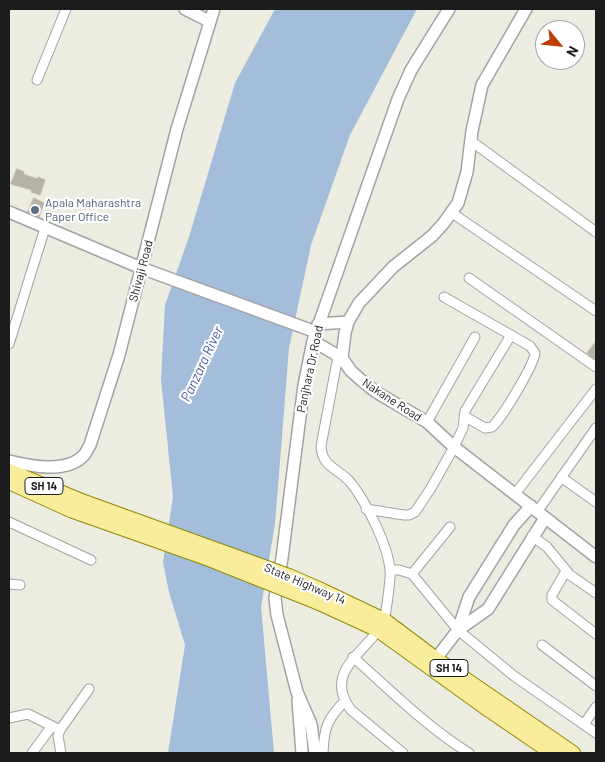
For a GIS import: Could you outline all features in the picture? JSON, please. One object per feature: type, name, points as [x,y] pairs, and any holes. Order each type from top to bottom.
[{"type":"main road","name":"State Highway 14","points":[[9,471],[76,506]]},
{"type":"main road","name":"State Highway 14","points":[[9,482],[76,506],[209,559],[319,596],[381,625],[552,753]]},
{"type":"main road","name":"State Highway 14","points":[[433,663],[573,753]]},
{"type":"street","points":[[37,80],[66,9]]},
{"type":"street","points":[[185,9],[210,21]]},
{"type":"street","name":"Shivaji Road","points":[[9,461],[52,468],[72,463],[84,456],[90,445],[119,354],[177,128],[214,9]]},
{"type":"street","name":"Panjhara Dr Road","points":[[315,753],[311,724],[298,692],[277,615],[275,598],[282,558],[304,385],[316,332],[398,99],[412,70],[450,9]]},
{"type":"street","points":[[403,753],[351,710],[345,702],[342,692],[342,679],[347,666],[381,625],[391,570],[380,536],[359,493],[349,480],[330,466],[322,456],[321,446],[348,322],[359,303],[392,267],[432,236],[458,203],[463,187],[470,141],[482,86],[526,9]]},
{"type":"street","points":[[470,141],[596,232]]},
{"type":"street","points":[[9,212],[140,268],[300,327],[316,332],[348,322]]},
{"type":"street","points":[[452,213],[596,311]]},
{"type":"street","points":[[9,344],[45,228]]},
{"type":"street","points":[[468,278],[596,367]]},
{"type":"street","points":[[444,297],[511,335],[534,350],[535,353],[532,363],[492,427],[485,428],[464,416]]},
{"type":"street","name":"Nakane Road","points":[[316,332],[351,371],[369,386],[427,422],[454,447],[596,557]]},
{"type":"street","points":[[366,509],[404,515],[415,512],[432,488],[454,447],[464,424],[465,411],[511,335]]},
{"type":"street","points":[[427,422],[475,337]]},
{"type":"street","points":[[514,494],[596,389]]},
{"type":"street","points":[[433,663],[458,630],[488,609],[532,536],[538,512],[596,428]]},
{"type":"street","points":[[562,477],[596,502]]},
{"type":"street","points":[[458,630],[469,597],[514,525],[538,512]]},
{"type":"street","points":[[9,522],[91,560]]},
{"type":"street","points":[[412,574],[450,527]]},
{"type":"street","points":[[532,536],[547,548],[566,571],[596,593]]},
{"type":"street","points":[[391,570],[412,574],[458,630],[514,676],[596,733]]},
{"type":"street","points":[[566,571],[552,596],[552,600],[596,634]]},
{"type":"street","points":[[9,584],[20,585]]},
{"type":"street","points":[[542,644],[596,686]]},
{"type":"street","points":[[353,658],[429,724],[454,744],[469,753]]},
{"type":"street","points":[[32,753],[89,689]]},
{"type":"street","name":"Panjhara Dr Road","points":[[298,692],[302,753]]},
{"type":"street","points":[[323,753],[324,734],[327,724],[334,711],[345,702]]},
{"type":"street","points":[[584,724],[596,707]]},
{"type":"street","points":[[9,718],[28,714],[56,728],[62,753]]},
{"type":"water","name":"Panzara River","points":[[275,9],[417,9],[350,135],[311,245],[289,348],[275,524],[261,607],[274,753],[168,753],[185,645],[169,592],[163,562],[173,497],[161,379],[165,305],[189,237],[235,83]]},
{"type":"building","points":[[17,169],[24,172],[23,174],[45,180],[40,195],[31,192],[32,190],[11,184]]},
{"type":"building","name":"Apala Maharashtra Paper Office","points":[[34,198],[44,203],[39,217],[28,212]]},
{"type":"building","points":[[596,342],[596,360],[587,353]]},
{"type":"place","name":"Apala Maharashtra Paper Office","points":[[35,210]]}]
